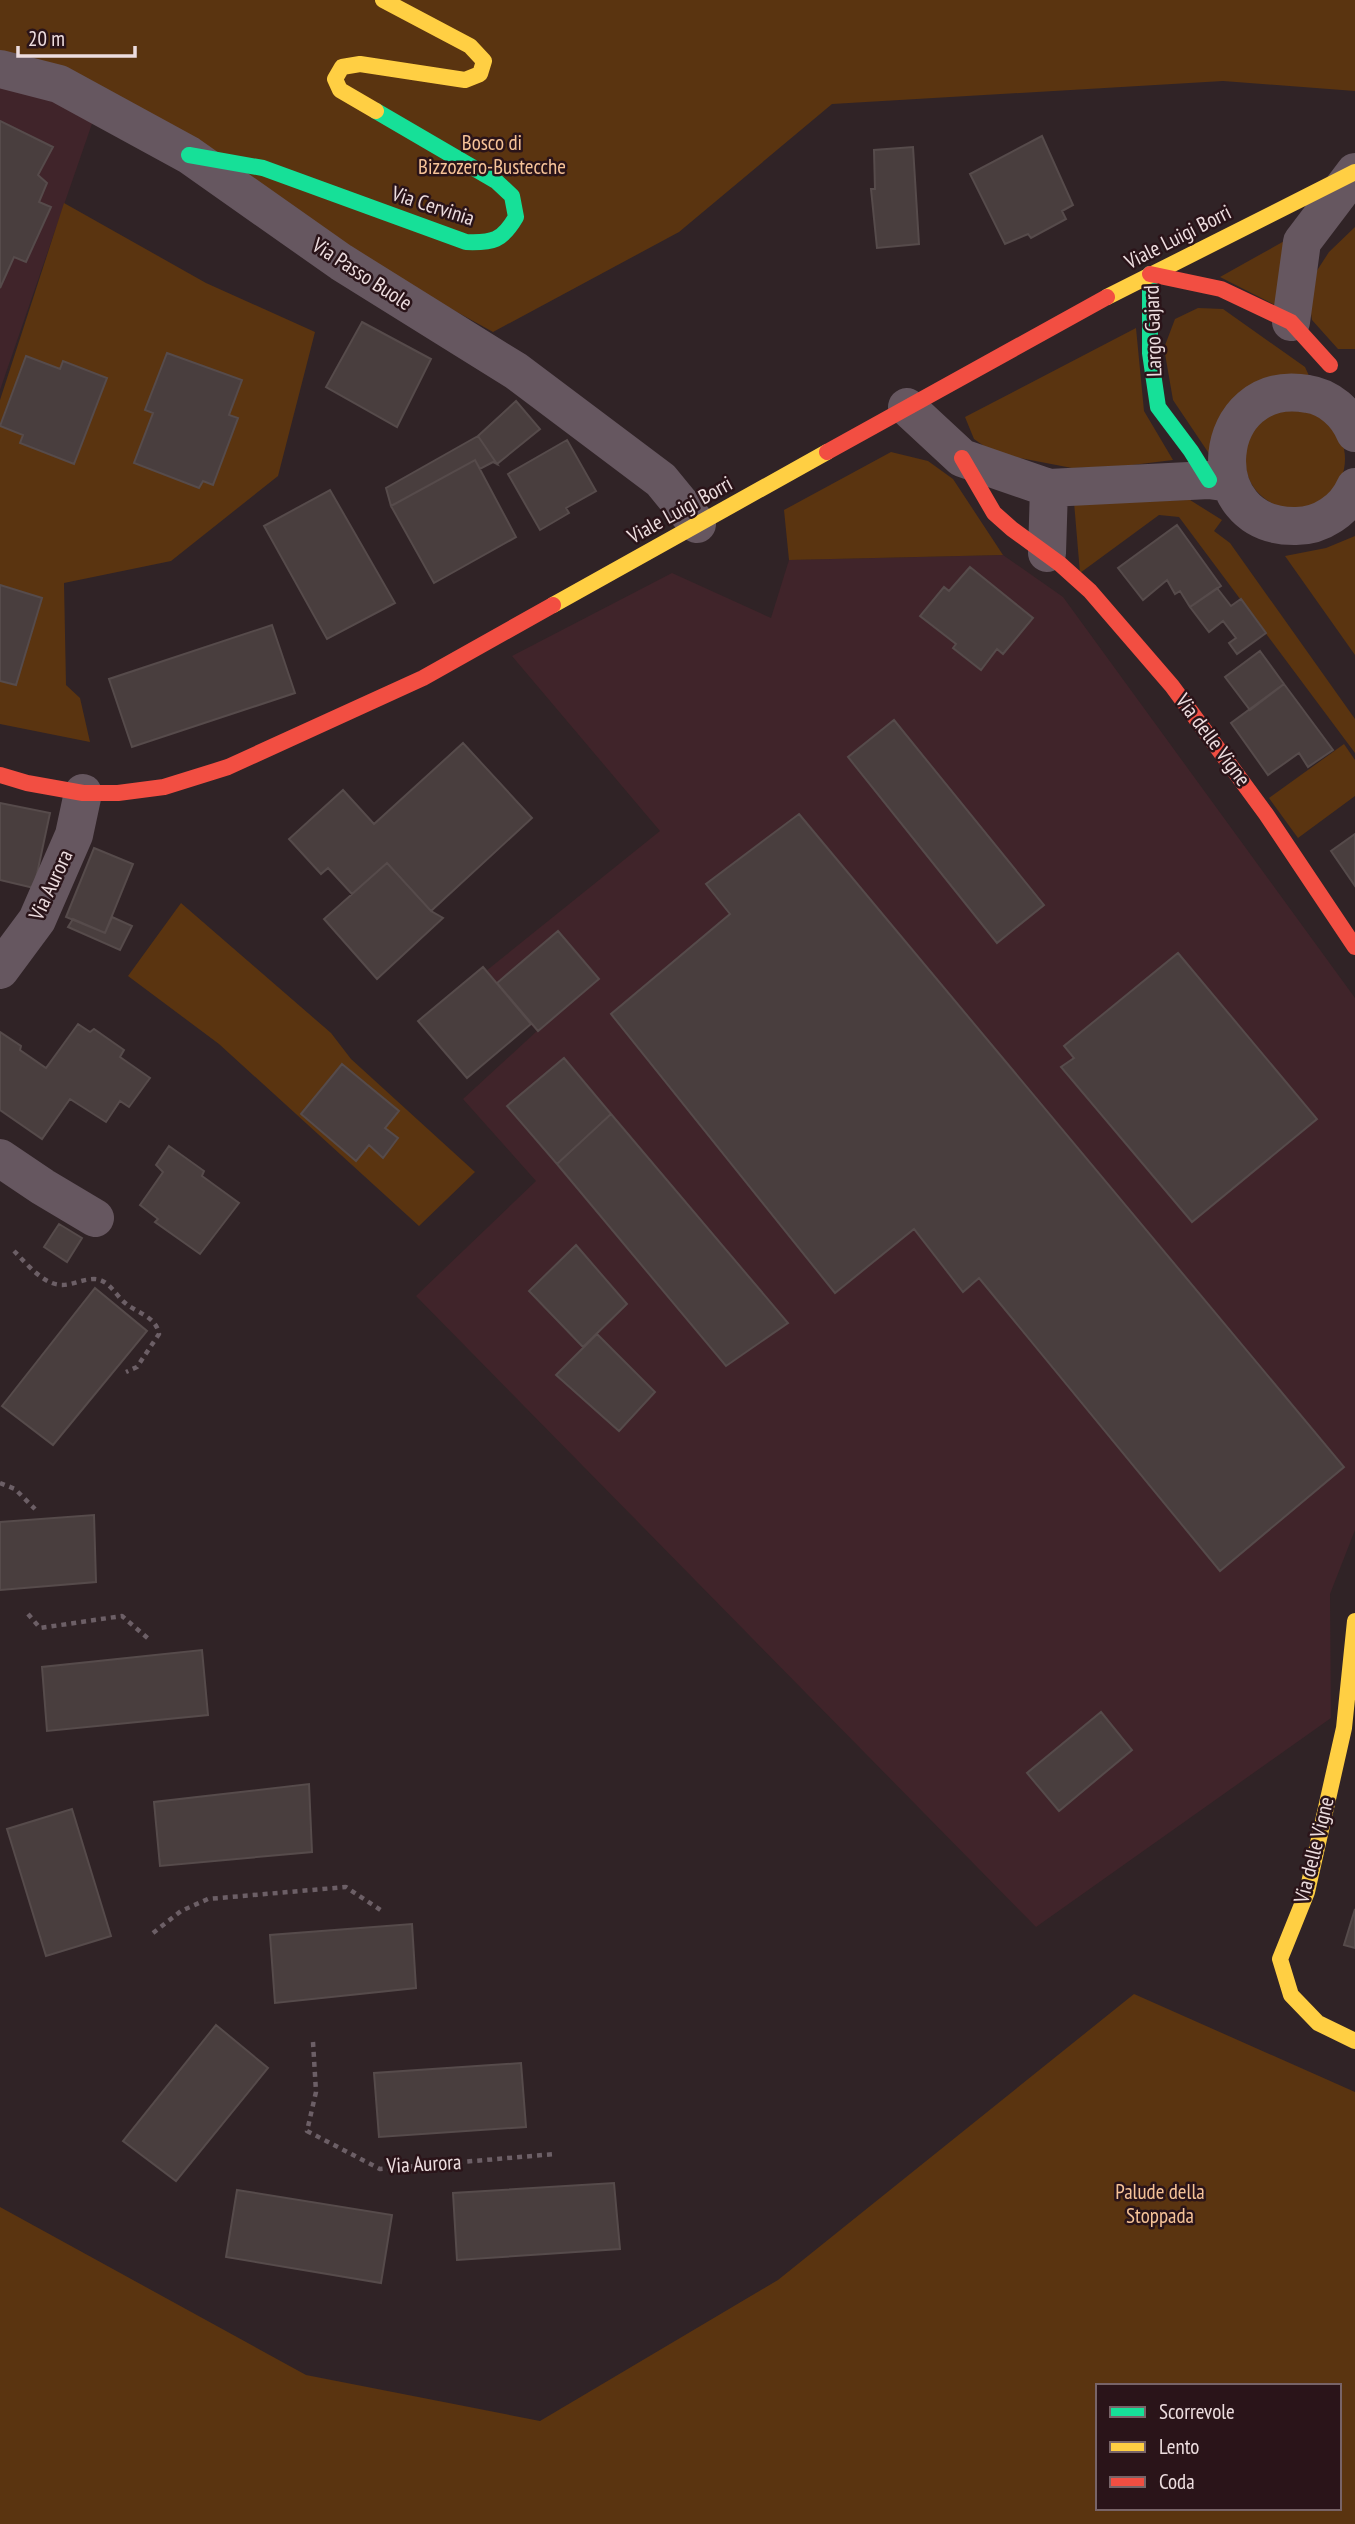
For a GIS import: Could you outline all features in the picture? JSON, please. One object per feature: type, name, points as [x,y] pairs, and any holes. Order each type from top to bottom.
[{"type":"street","name":"Via Cervinia","points":[[189,155],[263,168],[466,242],[488,243],[506,234],[516,217],[512,196],[496,181],[340,90],[335,79],[342,67],[360,64],[465,80],[480,74],[484,61],[470,46],[383,0]]},
{"type":"street","name":"Via Passo Buole","points":[[0,69],[60,84],[189,155],[341,262],[516,371],[661,480],[696,524]]},
{"type":"street","name":"Viale Luigi Borri","points":[[0,775],[83,793],[118,793],[164,787],[228,766],[423,678],[1150,274],[1355,172]]},
{"type":"street","points":[[1291,322],[1302,243],[1355,172]]},
{"type":"street","name":"Largo Gajard","points":[[1355,433],[1351,423],[1336,406],[1334,374],[1291,322],[1222,289],[1150,274],[1150,353],[1158,407],[1191,451],[1219,482],[1264,521],[1283,527],[1304,526],[1324,520],[1341,508],[1355,487]]},
{"type":"street","points":[[907,407],[962,458],[1049,488],[1219,482],[1226,462],[1228,440],[1238,421],[1253,404],[1273,394],[1295,391],[1334,374]]},
{"type":"street","name":"Via delle Vigne","points":[[962,458],[993,512],[1010,528],[1047,553],[1101,602],[1161,671],[1279,831],[1355,947]]},
{"type":"street","points":[[1047,553],[1049,488]]},
{"type":"street","name":"Via Aurora","points":[[0,970],[37,920],[74,835],[83,793]]},
{"type":"street","points":[[0,1158],[95,1218]]},
{"type":"street","name":"Via delle Vigne","points":[[1355,1621],[1344,1728],[1307,1892],[1280,1959],[1291,1995],[1318,2023],[1355,2041]]},
{"type":"path","points":[[14,1251],[44,1279],[54,1284],[69,1286],[94,1279],[104,1281],[123,1301],[154,1324],[159,1334],[137,1367],[126,1372]]},
{"type":"path","points":[[0,1483],[15,1489],[35,1508]]},
{"type":"path","points":[[28,1614],[40,1628],[122,1616],[151,1641]]},
{"type":"path","points":[[153,1933],[181,1910],[208,1899],[346,1888],[382,1911]]},
{"type":"path","name":"Via Aurora","points":[[313,2042],[316,2092],[307,2131],[380,2169],[555,2154]]},
{"type":"shaded area","points":[[0,76],[96,112],[0,390]]},
{"type":"shaded area","points":[[1003,555],[1063,597],[1355,998],[1355,1530],[1330,1594],[1331,1718],[1036,1927],[416,1296],[536,1181],[463,1099],[537,1031],[481,975],[660,831],[512,656],[672,573],[771,618],[789,560]]},
{"type":"green space","name":"Bosco di Bizzozero-Bustecche","points":[[0,0],[1355,0],[1355,91],[1223,81],[832,104],[679,232],[493,332],[96,112],[0,76]]},
{"type":"green space","points":[[64,203],[206,283],[315,332],[278,476],[171,561],[64,583],[66,685],[80,698],[90,742],[0,724],[0,400]]},
{"type":"green space","points":[[1355,227],[1355,349],[1338,349],[1312,320],[1307,286],[1329,252]]},
{"type":"green space","points":[[1295,235],[1281,308],[1220,277]]},
{"type":"green space","points":[[1198,308],[1223,309],[1305,367],[1310,378],[1212,458],[1173,400],[1164,348],[1175,319]]},
{"type":"green space","points":[[1136,328],[1144,411],[1173,460],[1124,466],[1072,468],[994,453],[974,439],[965,417]]},
{"type":"green space","points":[[1295,409],[1314,413],[1330,424],[1341,440],[1345,459],[1341,478],[1330,494],[1314,505],[1295,509],[1276,505],[1260,494],[1249,478],[1245,459],[1249,440],[1260,424],[1276,413]]},
{"type":"green space","points":[[891,452],[928,461],[953,479],[1003,555],[789,560],[784,510]]},
{"type":"green space","points":[[1190,500],[1222,520],[1214,531],[1230,543],[1355,719],[1355,753],[1179,517],[1159,515],[1080,573],[1074,502]]},
{"type":"green space","points":[[1355,536],[1355,655],[1285,556],[1326,548]]},
{"type":"green space","points":[[1344,744],[1355,760],[1355,796],[1298,838],[1269,798]]},
{"type":"green space","points":[[181,903],[331,1033],[351,1059],[475,1172],[419,1226],[219,1044],[128,976]]},
{"type":"green space","name":"Palude della Stoppada","points":[[1134,1994],[1355,2092],[1355,2524],[0,2524],[0,2207],[306,2375],[540,2421],[778,2280]]},
{"type":"building","points":[[0,121],[53,147],[38,175],[47,183],[39,202],[51,207],[26,262],[14,257],[0,288]]},
{"type":"building","points":[[1042,136],[1073,205],[1062,211],[1066,219],[1031,238],[1028,234],[1005,244],[970,174]]},
{"type":"building","points":[[913,147],[919,244],[877,248],[871,189],[875,189],[874,150]]},
{"type":"building","points":[[362,322],[431,359],[397,427],[326,387]]},
{"type":"building","points":[[167,353],[242,380],[229,415],[238,418],[213,485],[203,481],[199,488],[134,463],[153,413],[145,410]]},
{"type":"building","points":[[26,356],[60,369],[63,361],[107,378],[74,464],[20,443],[23,435],[0,426]]},
{"type":"building","points":[[516,401],[540,429],[497,464],[478,436]]},
{"type":"building","points":[[478,436],[497,464],[493,462],[480,469],[475,460],[391,506],[386,488]]},
{"type":"building","points":[[567,440],[596,491],[566,508],[569,513],[540,530],[508,474]]},
{"type":"building","points":[[475,460],[516,537],[434,583],[391,506]]},
{"type":"building","points":[[330,490],[395,603],[327,639],[264,526]]},
{"type":"building","points":[[1177,525],[1221,586],[1190,607],[1180,591],[1175,594],[1167,580],[1143,600],[1118,568]]},
{"type":"building","points":[[970,567],[1033,618],[1003,654],[997,649],[981,670],[953,648],[956,644],[920,616],[944,587],[949,591]]},
{"type":"building","points":[[0,585],[42,598],[16,685],[0,681]]},
{"type":"building","points":[[1217,588],[1231,606],[1241,599],[1266,633],[1237,654],[1229,643],[1236,638],[1223,621],[1209,632],[1190,607]]},
{"type":"building","points":[[272,625],[295,693],[132,747],[109,679]]},
{"type":"building","points":[[1260,651],[1284,684],[1250,710],[1225,677]]},
{"type":"building","points":[[1284,684],[1333,750],[1308,767],[1299,753],[1268,775],[1231,723]]},
{"type":"building","points":[[894,720],[1044,905],[997,943],[848,757]]},
{"type":"building","points":[[463,743],[532,818],[431,911],[387,863],[352,894],[328,868],[321,874],[289,839],[343,790],[374,824]]},
{"type":"building","points":[[0,803],[50,813],[34,888],[0,880]]},
{"type":"building","points":[[799,814],[1344,1467],[1220,1571],[979,1278],[963,1292],[914,1229],[835,1293],[611,1014],[730,914],[706,884]]},
{"type":"building","points":[[1355,834],[1355,886],[1331,851]]},
{"type":"building","points":[[94,848],[133,864],[105,933],[66,917]]},
{"type":"building","points":[[387,863],[431,911],[443,918],[377,979],[324,919]]},
{"type":"building","points":[[112,917],[132,926],[120,950],[68,927],[73,919],[105,933]]},
{"type":"building","points":[[558,931],[599,979],[538,1031],[497,983]]},
{"type":"building","points":[[1178,953],[1317,1119],[1192,1222],[1061,1067],[1074,1058],[1064,1046]]},
{"type":"building","points":[[483,967],[531,1024],[467,1078],[418,1021]]},
{"type":"building","points":[[78,1024],[90,1032],[94,1029],[124,1050],[120,1057],[150,1078],[129,1107],[120,1101],[106,1122],[70,1099],[42,1139],[0,1110],[0,1032],[46,1068]]},
{"type":"building","points":[[564,1058],[611,1114],[557,1164],[507,1106]]},
{"type":"building","points":[[342,1064],[399,1111],[385,1128],[398,1138],[383,1158],[369,1145],[356,1161],[301,1114]]},
{"type":"building","points":[[611,1114],[788,1323],[726,1366],[557,1164]]},
{"type":"building","points":[[169,1146],[204,1171],[202,1176],[239,1203],[200,1254],[155,1222],[158,1219],[140,1205],[163,1172],[156,1165]]},
{"type":"building","points":[[59,1224],[82,1238],[67,1262],[44,1247]]},
{"type":"building","points":[[576,1245],[627,1304],[583,1347],[529,1291]]},
{"type":"building","points":[[95,1288],[147,1331],[53,1445],[2,1406]]},
{"type":"building","points":[[597,1334],[655,1392],[619,1431],[556,1375]]},
{"type":"building","points":[[94,1515],[96,1582],[0,1590],[0,1522]]},
{"type":"building","points":[[202,1650],[208,1715],[47,1731],[42,1667]]},
{"type":"building","points":[[1101,1712],[1132,1750],[1059,1811],[1027,1773]]},
{"type":"building","points":[[309,1784],[312,1852],[160,1866],[154,1802]]},
{"type":"building","points":[[72,1809],[111,1936],[46,1956],[7,1829]]},
{"type":"building","points":[[1355,1909],[1355,1948],[1344,1945]]},
{"type":"building","points":[[412,1924],[416,1988],[275,2003],[270,1935]]},
{"type":"building","points":[[216,2025],[268,2068],[176,2181],[123,2141]]},
{"type":"building","points":[[521,2063],[526,2127],[379,2137],[374,2073]]},
{"type":"building","points":[[614,2183],[620,2249],[457,2260],[453,2193]]},
{"type":"building","points":[[237,2190],[392,2215],[381,2283],[226,2257]]},
{"type":"traffic: fast","points":[[189,155],[263,168],[466,242],[490,241],[506,231],[516,217],[512,196],[496,181],[376,111]]},
{"type":"traffic: fast","points":[[1150,274],[1150,353],[1158,407],[1209,480]]},
{"type":"traffic: slow","points":[[376,111],[340,90],[335,79],[342,67],[360,64],[465,80],[480,74],[484,61],[470,46],[383,0]]},
{"type":"traffic: slow","points":[[1107,297],[1355,172]]},
{"type":"traffic: slow","points":[[553,605],[827,452]]},
{"type":"traffic: slow","points":[[1355,1621],[1344,1728],[1307,1892],[1280,1959],[1291,1995],[1318,2023],[1355,2041]]},
{"type":"traffic: jam","points":[[1150,274],[1221,289],[1291,322],[1330,365]]},
{"type":"traffic: jam","points":[[827,452],[1107,297]]},
{"type":"traffic: jam","points":[[962,458],[994,513],[1090,591],[1172,686],[1266,814],[1355,947]]},
{"type":"traffic: jam","points":[[0,775],[83,793],[118,793],[164,787],[228,767],[423,678],[553,605]]}]
